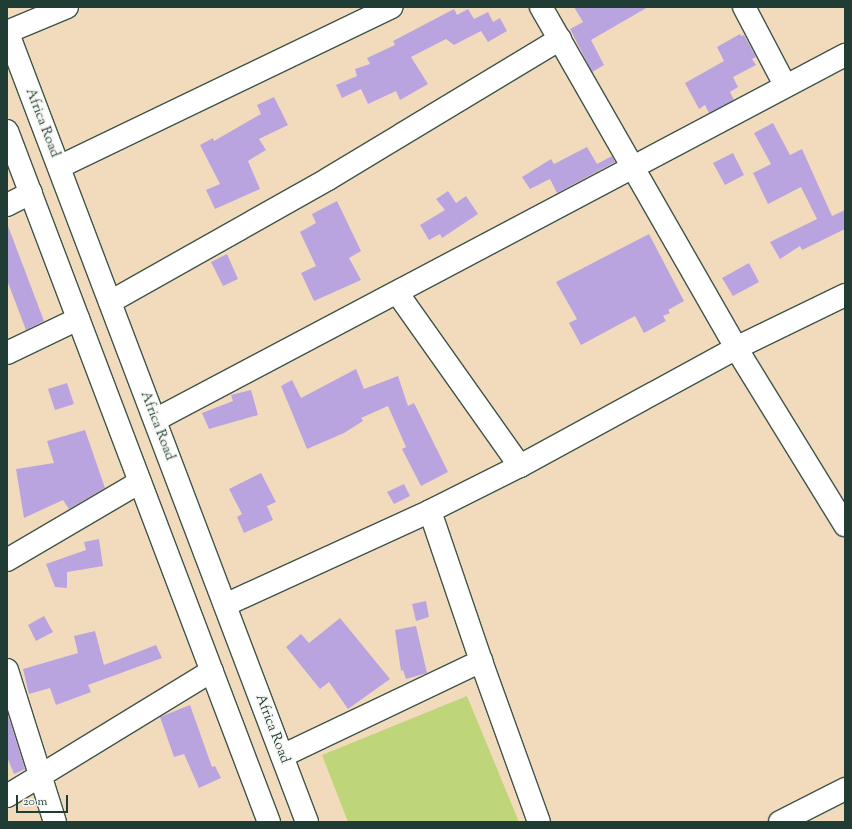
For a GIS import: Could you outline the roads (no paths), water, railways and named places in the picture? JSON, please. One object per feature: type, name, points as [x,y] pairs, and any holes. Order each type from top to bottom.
[{"type":"street","points":[[7,31],[67,7]]},
{"type":"street","points":[[59,167],[392,7]]},
{"type":"street","points":[[541,7],[736,348],[842,512]]},
{"type":"street","points":[[744,7],[785,85]]},
{"type":"street","name":"Africa Road","points":[[7,31],[307,822]]},
{"type":"street","points":[[110,302],[328,179],[560,39]]},
{"type":"street","points":[[155,420],[398,294],[632,166],[845,55]]},
{"type":"street","points":[[7,131],[269,822]]},
{"type":"street","points":[[7,204],[31,193]]},
{"type":"street","points":[[398,294],[520,466]]},
{"type":"street","points":[[225,605],[430,511],[520,466],[736,348],[845,295]]},
{"type":"street","points":[[7,353],[78,319]]},
{"type":"street","points":[[7,560],[140,482]]},
{"type":"street","points":[[430,511],[481,661],[539,822]]},
{"type":"street","points":[[282,756],[481,661]]},
{"type":"street","points":[[7,670],[55,822]]},
{"type":"street","points":[[7,796],[212,671]]},
{"type":"street","points":[[780,822],[845,789]]}]
